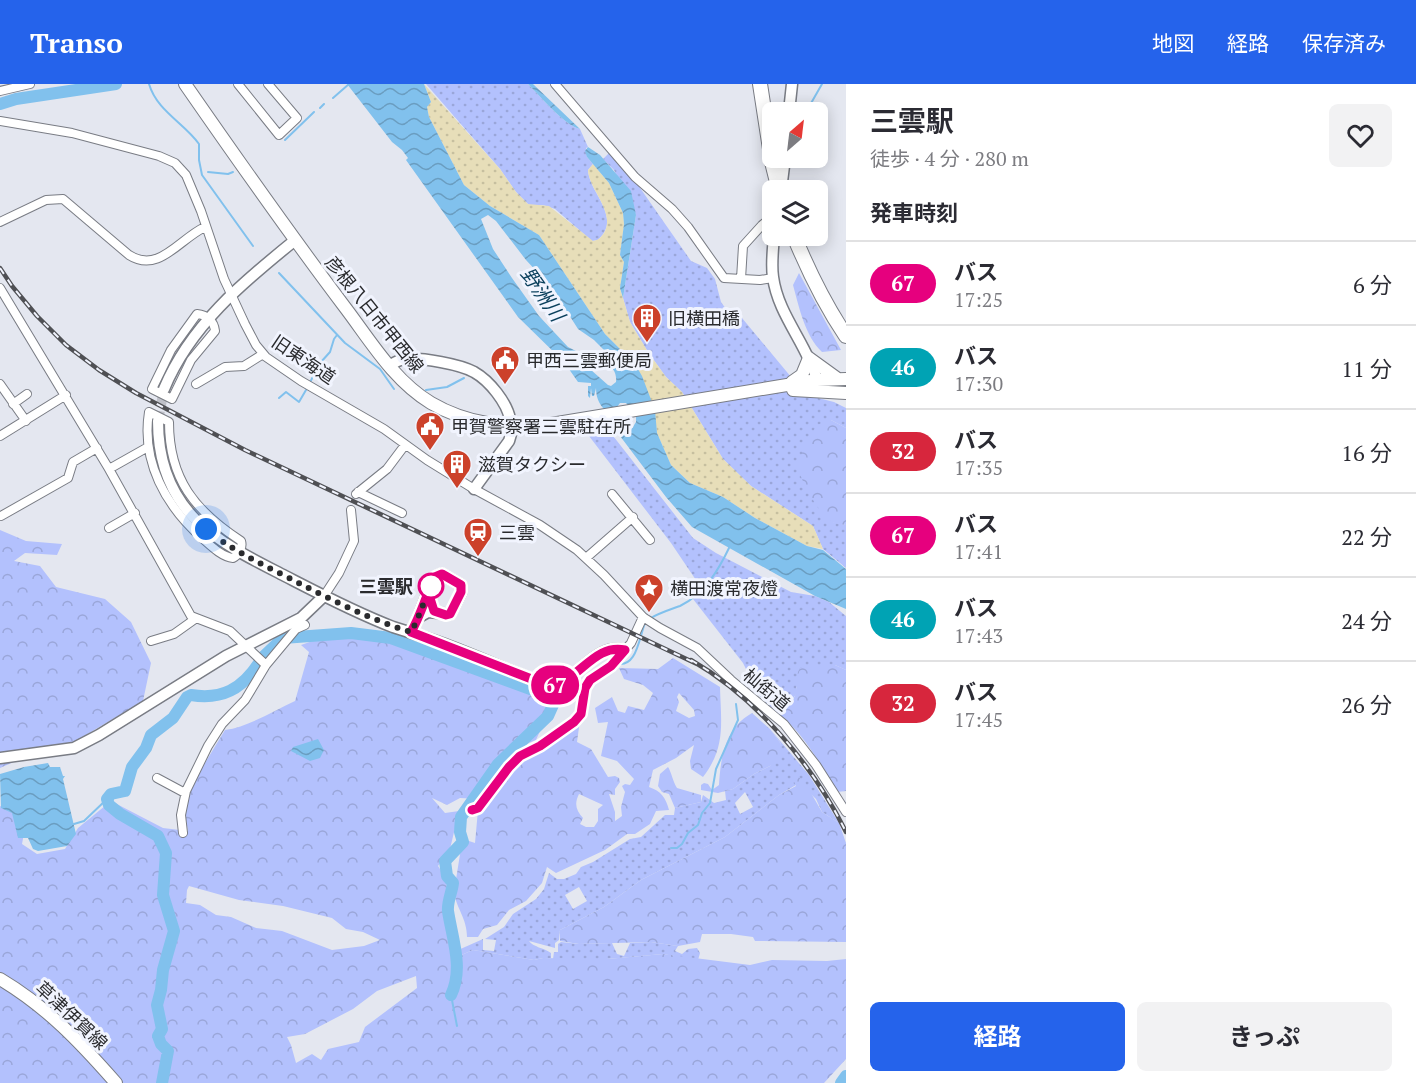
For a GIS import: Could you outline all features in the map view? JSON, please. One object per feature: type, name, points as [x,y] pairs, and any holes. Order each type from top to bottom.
[{"type":"highway","points":[[760,84],[770,152],[777,180]]},
{"type":"highway","points":[[798,246],[827,306],[845,334]]},
{"type":"main road","name":"彦根八日市甲西線","points":[[185,84],[294,241],[389,366],[418,394],[460,417],[484,423],[515,426],[562,423],[817,380],[842,379]]},
{"type":"main road","points":[[797,384],[805,371],[809,358],[842,379]]},
{"type":"main road","points":[[817,380],[844,392]]},
{"type":"main road","name":"彦根八日市甲西線","points":[[762,390],[779,391],[797,384],[844,392]]},
{"type":"main road","name":"草津伊賀線","points":[[0,979],[28,996],[54,1017],[116,1083]]},
{"type":"street","points":[[0,91],[30,84]]},
{"type":"street","points":[[237,84],[279,135],[297,118],[268,84]]},
{"type":"street","points":[[555,84],[635,177],[672,209],[688,227],[724,278],[760,280],[773,278]]},
{"type":"street","points":[[790,102],[792,84]]},
{"type":"street","name":"旧東海道","points":[[0,121],[72,133],[159,156],[175,163],[186,175],[231,294],[256,345],[263,354],[301,381],[384,429],[474,489],[553,533],[586,558],[646,619]]},
{"type":"street","points":[[0,222],[46,200],[63,199],[129,255],[137,260],[150,262],[164,256],[205,227]]},
{"type":"street","points":[[741,279],[743,246],[762,225]]},
{"type":"street","points":[[164,389],[184,351],[209,318],[231,294],[294,241]]},
{"type":"street","points":[[774,246],[773,278],[781,304],[809,358],[817,380]]},
{"type":"street","points":[[0,288],[110,469],[185,607],[195,619],[230,631],[266,664]]},
{"type":"street","points":[[200,314],[209,318],[214,325],[214,331],[191,360],[172,399],[152,389],[171,350],[195,316],[200,314]]},
{"type":"street","points":[[196,384],[225,367],[244,366],[263,354]]},
{"type":"street","points":[[389,366],[399,360],[412,359],[474,372],[483,378],[496,393],[510,419]]},
{"type":"street","points":[[0,384],[27,421]]},
{"type":"street","points":[[13,404],[27,394]]},
{"type":"street","points":[[0,436],[66,396]]},
{"type":"street","points":[[148,412],[169,422],[171,455],[176,472],[191,498],[212,520],[241,541],[239,552],[233,558],[229,558],[211,546],[181,518],[161,488],[148,447],[148,412]]},
{"type":"street","points":[[158,421],[161,460],[173,490],[195,519],[216,537],[239,552],[324,596],[393,627],[547,685],[555,685],[565,680],[600,653],[618,648],[625,650]]},
{"type":"street","points":[[474,489],[511,434]]},
{"type":"street","points":[[402,513],[357,493],[387,469],[405,445]]},
{"type":"street","points":[[110,469],[148,447]]},
{"type":"street","points":[[1,516],[68,478],[73,462],[97,448]]},
{"type":"street","points":[[612,494],[650,540]]},
{"type":"street","points":[[0,758],[74,748],[99,735],[216,661],[301,618],[324,596],[339,573],[354,541],[351,510]]},
{"type":"street","points":[[109,528],[135,513]]},
{"type":"street","points":[[586,558],[633,517]]},
{"type":"street","points":[[411,632],[435,577],[442,574],[461,585],[461,592],[450,614],[434,611],[424,613],[419,617]]},
{"type":"street","points":[[428,591],[434,611]]},
{"type":"street","points":[[151,642],[174,634],[195,619]]},
{"type":"street","points":[[472,810],[478,808],[520,756],[540,746],[574,722],[581,714],[585,688],[590,680],[613,663],[625,650],[646,619]]},
{"type":"street","name":"杣街道","points":[[646,619],[697,648],[784,724],[816,765],[846,812]]},
{"type":"street","points":[[183,833],[181,814],[185,793],[212,739],[222,724],[245,700],[266,664],[288,638],[305,625]]},
{"type":"street","points":[[157,778],[185,793]]},
{"type":"green space","points":[[426,84],[528,84],[560,116],[580,129],[588,147],[586,148],[587,157],[593,164],[588,170],[590,179],[606,214],[605,231],[598,240],[592,241],[555,209],[528,204]]},
{"type":"green space","points":[[610,152],[638,185],[691,261],[707,268],[715,279],[721,302],[731,316],[737,312],[806,395],[834,402],[846,408],[846,428],[831,420],[833,522],[846,525],[846,568],[823,549],[813,526],[751,486],[723,459],[682,392],[666,377],[630,322],[623,298],[636,215],[614,170],[603,159]]},
{"type":"green space","points":[[799,273],[841,350],[822,352],[811,338],[803,321],[793,285]]},
{"type":"green space","points":[[831,420],[846,428],[846,525],[832,522],[821,511],[806,488],[797,466],[805,445],[817,425]]},
{"type":"green space","points":[[610,432],[693,538],[716,553],[791,592],[815,596],[829,602],[846,616],[846,670],[835,665],[796,687],[797,693],[791,701],[776,712],[748,684],[748,673],[743,663],[693,599],[704,592],[671,543],[589,436]]},
{"type":"green space","points":[[0,530],[26,541],[62,544],[57,555],[25,553],[14,561],[40,566],[56,587],[105,599],[131,622],[151,663],[143,701],[69,745],[41,750],[0,768]]},
{"type":"green space","points":[[352,632],[374,634],[518,685],[541,695],[551,713],[550,720],[540,731],[536,740],[516,750],[502,764],[479,799],[460,798],[447,805],[432,798],[445,813],[459,811],[450,849],[438,866],[446,878],[451,955],[459,956],[473,950],[534,960],[543,958],[607,959],[663,954],[750,965],[772,960],[846,959],[846,1059],[824,1083],[0,1083],[0,806],[27,817],[22,844],[37,854],[65,849],[78,828],[111,801],[163,828],[188,831],[184,809],[191,786],[225,730],[251,722],[295,701],[309,652],[301,645],[333,634]],"holes":[[[189,886],[239,900],[283,906],[332,918],[346,929],[363,932],[380,940],[364,946],[332,950],[282,931],[256,928],[231,917],[216,915],[200,905],[186,903]],[[416,976],[417,988],[365,1027],[359,1042],[328,1049],[321,1060],[312,1054],[296,1063],[287,1037],[305,1034],[353,1009],[377,991]]]},
{"type":"green space","points":[[673,658],[720,687],[719,745],[703,777],[691,769],[690,761],[694,745],[653,770],[649,787],[662,796],[669,810],[656,811],[650,824],[635,834],[627,834],[605,850],[556,873],[547,867],[542,883],[526,901],[509,910],[497,925],[483,929],[478,937],[467,937],[454,892],[461,848],[469,841],[475,843],[478,810],[497,786],[506,762],[529,753],[580,720],[577,742],[591,749],[608,777],[619,778],[620,782],[615,789],[615,795],[609,794],[615,812],[615,821],[622,816],[621,807],[625,792],[622,786],[630,785],[634,779],[617,761],[601,756],[608,722],[598,723],[595,708],[612,697],[618,711],[625,713],[628,706],[644,710],[653,693],[643,685],[624,679],[619,668],[658,669]],"holes":[[[679,693],[694,710],[695,716],[689,718],[676,711]],[[579,794],[603,805],[598,809],[598,821],[594,827],[580,824],[583,818],[576,807]]]},
{"type":"green space","points":[[827,664],[846,670],[846,791],[837,792],[803,739],[776,712],[794,698],[800,668]]},
{"type":"green space","points":[[752,713],[770,729],[781,744],[778,758],[770,766],[733,789],[718,793],[701,790],[701,785],[704,783],[708,784],[712,790],[719,785],[721,762],[728,738],[739,723]]},
{"type":"green space","points":[[770,729],[809,775],[839,823],[822,812],[816,799],[793,777],[796,785],[779,795],[725,837],[641,880],[604,907],[560,930],[555,948],[529,941],[551,953],[551,958],[534,960],[473,950],[459,956],[451,955],[450,948],[456,951],[483,939],[483,950],[494,951],[496,940],[485,939],[504,927],[513,914],[536,899],[544,889],[549,873],[557,879],[576,874],[581,867],[630,839],[641,837],[665,815],[674,815],[675,808],[701,802],[703,795],[714,803],[726,800],[725,791],[733,789],[770,766],[781,744]],"holes":[[[745,792],[753,807],[740,814],[735,803]],[[579,887],[587,901],[573,909],[565,895]]]},
{"type":"green space","points":[[668,767],[677,788],[701,795],[701,802],[675,808],[669,794],[662,792],[658,786],[660,774]]},
{"type":"green space","points":[[794,774],[804,781],[822,812],[839,823],[846,843],[846,942],[755,941],[753,937],[731,934],[702,934],[700,942],[678,946],[651,942],[579,944],[560,941],[560,930],[604,907],[641,880],[725,837],[779,795],[796,786],[792,777]]},
{"type":"green space","points":[[561,942],[612,943],[617,954],[624,956],[630,943],[651,942],[678,946],[675,951],[682,954],[688,949],[697,948],[700,953],[698,960],[663,954],[607,959],[553,959],[554,952],[558,952],[558,944]]},
{"type":"sand","points":[[424,84],[528,204],[549,206],[593,241],[604,233],[607,217],[589,178],[588,170],[593,164],[609,183],[623,213],[620,255],[624,262],[620,288],[630,322],[666,377],[682,392],[723,459],[751,486],[813,526],[823,549],[807,546],[755,518],[723,497],[690,483],[671,465],[657,433],[654,410],[635,364],[605,334],[539,235],[490,206],[464,185],[429,117],[427,107],[431,102]]},
{"type":"water","points":[[347,84],[424,84],[431,102],[427,107],[429,117],[464,185],[490,206],[539,235],[605,334],[635,364],[655,410],[657,433],[671,465],[690,483],[723,497],[755,518],[807,546],[823,550],[846,569],[846,609],[815,596],[692,527],[666,497],[617,432],[614,421],[599,403],[596,388],[592,396],[591,388],[590,398],[588,386],[591,386],[591,383],[578,382],[564,362],[518,317],[406,160],[408,158],[392,142]],"holes":[[[488,215],[496,221],[526,260],[552,288],[578,329],[594,340],[609,355],[609,358],[594,352],[580,353],[568,347],[539,316],[493,249],[481,219]],[[592,360],[611,367],[616,376],[616,382],[611,386],[608,385],[582,362]],[[620,403],[626,403],[636,415],[636,422],[629,433],[616,415]]]},
{"type":"water","points":[[528,84],[533,84],[580,129],[560,116]]},
{"type":"water","points":[[588,147],[600,155],[631,191],[636,215],[623,298],[620,288],[624,262],[620,255],[623,213],[609,183],[587,157],[585,151]]},
{"type":"water","points":[[318,739],[324,750],[320,758],[310,761],[291,751],[293,747]]},
{"type":"water","points":[[48,763],[50,767],[60,767],[65,776],[63,779],[76,834],[67,846],[38,851],[33,849],[28,838],[18,838],[12,813],[1,808],[0,774]]},
{"type":"waterway","points":[[0,104],[16,99],[116,84]]},
{"type":"waterway","points":[[149,84],[158,102],[199,144],[202,175],[253,246]]},
{"type":"waterway","points":[[333,98],[349,84]]},
{"type":"waterway","points":[[812,102],[822,84]]},
{"type":"waterway","points":[[320,108],[324,104]]},
{"type":"waterway","points":[[285,140],[314,112]]},
{"type":"waterway","points":[[208,172],[228,174],[233,172]]},
{"type":"waterway","points":[[279,273],[345,343],[380,369],[394,389]]},
{"type":"waterway","points":[[309,384],[321,362],[330,352],[337,335]]},
{"type":"waterway","points":[[426,390],[447,387],[464,378]]},
{"type":"waterway","points":[[279,398],[286,392],[299,402],[306,390]]},
{"type":"waterway","points":[[649,619],[680,606],[697,595],[716,572],[730,546]]},
{"type":"waterway","points":[[615,663],[622,664],[633,657],[645,623]]},
{"type":"waterway","points":[[264,656],[283,638],[351,633],[391,638],[536,691],[557,696],[548,716],[498,764],[461,817],[460,832],[463,842],[445,861],[447,876],[453,883],[448,911],[457,964],[455,985],[451,995]]},
{"type":"waterway","points":[[162,1083],[168,1051],[161,1044],[158,1036],[162,1029],[157,1005],[163,970],[174,931],[163,895],[166,853],[158,836],[120,814],[109,805],[107,799],[111,794],[125,791],[132,767],[146,748],[151,735],[173,718],[187,697],[191,695],[212,696],[230,691],[246,680],[259,663]]},
{"type":"waterway","points":[[557,696],[579,685],[599,667],[610,663]]},
{"type":"waterway","points":[[671,848],[677,848],[682,844],[688,833],[698,825],[702,813],[710,803],[716,769],[738,720],[736,704]]},
{"type":"waterway","points":[[74,824],[84,821],[107,799]]},
{"type":"waterway","points":[[451,995],[457,1026]]},
{"type":"waterway","points":[[841,1083],[846,1076]]},
{"type":"tunnel","points":[[158,421],[164,389]]},
{"type":"railway","points":[[0,268],[37,316],[66,345],[99,370],[136,393],[245,450],[697,664]]},
{"type":"railway","points":[[691,660],[738,693],[781,735],[817,782],[846,832]]},
{"type":"bus line","name":"67","points":[[429,595],[434,611],[446,615],[454,610],[462,589],[454,579],[442,574],[437,575],[411,632],[547,685],[555,685],[565,680],[600,653],[618,648],[625,650],[611,666],[590,680],[585,688],[581,714],[574,722],[540,746],[520,756],[478,808],[472,810]]},
{"type":"place","name":"旧横田橋","points":[[647,344]]},
{"type":"place","name":"甲西三雲郵便局","points":[[505,386]]},
{"type":"place","name":"甲賀警察署三雲駐在所","points":[[430,452]]},
{"type":"place","name":"滋賀タクシー","points":[[457,490]]},
{"type":"place","name":"三雲","points":[[478,558]]},
{"type":"place","name":"三雲駅","points":[[431,586]]},
{"type":"place","name":"横田渡常夜燈","points":[[649,614]]},
{"type":"route","points":[[206,529],[239,552],[324,596],[393,627],[411,632],[432,581],[431,586]]},
{"type":"water label","name":"野洲川","points":[[543,294]]}]
